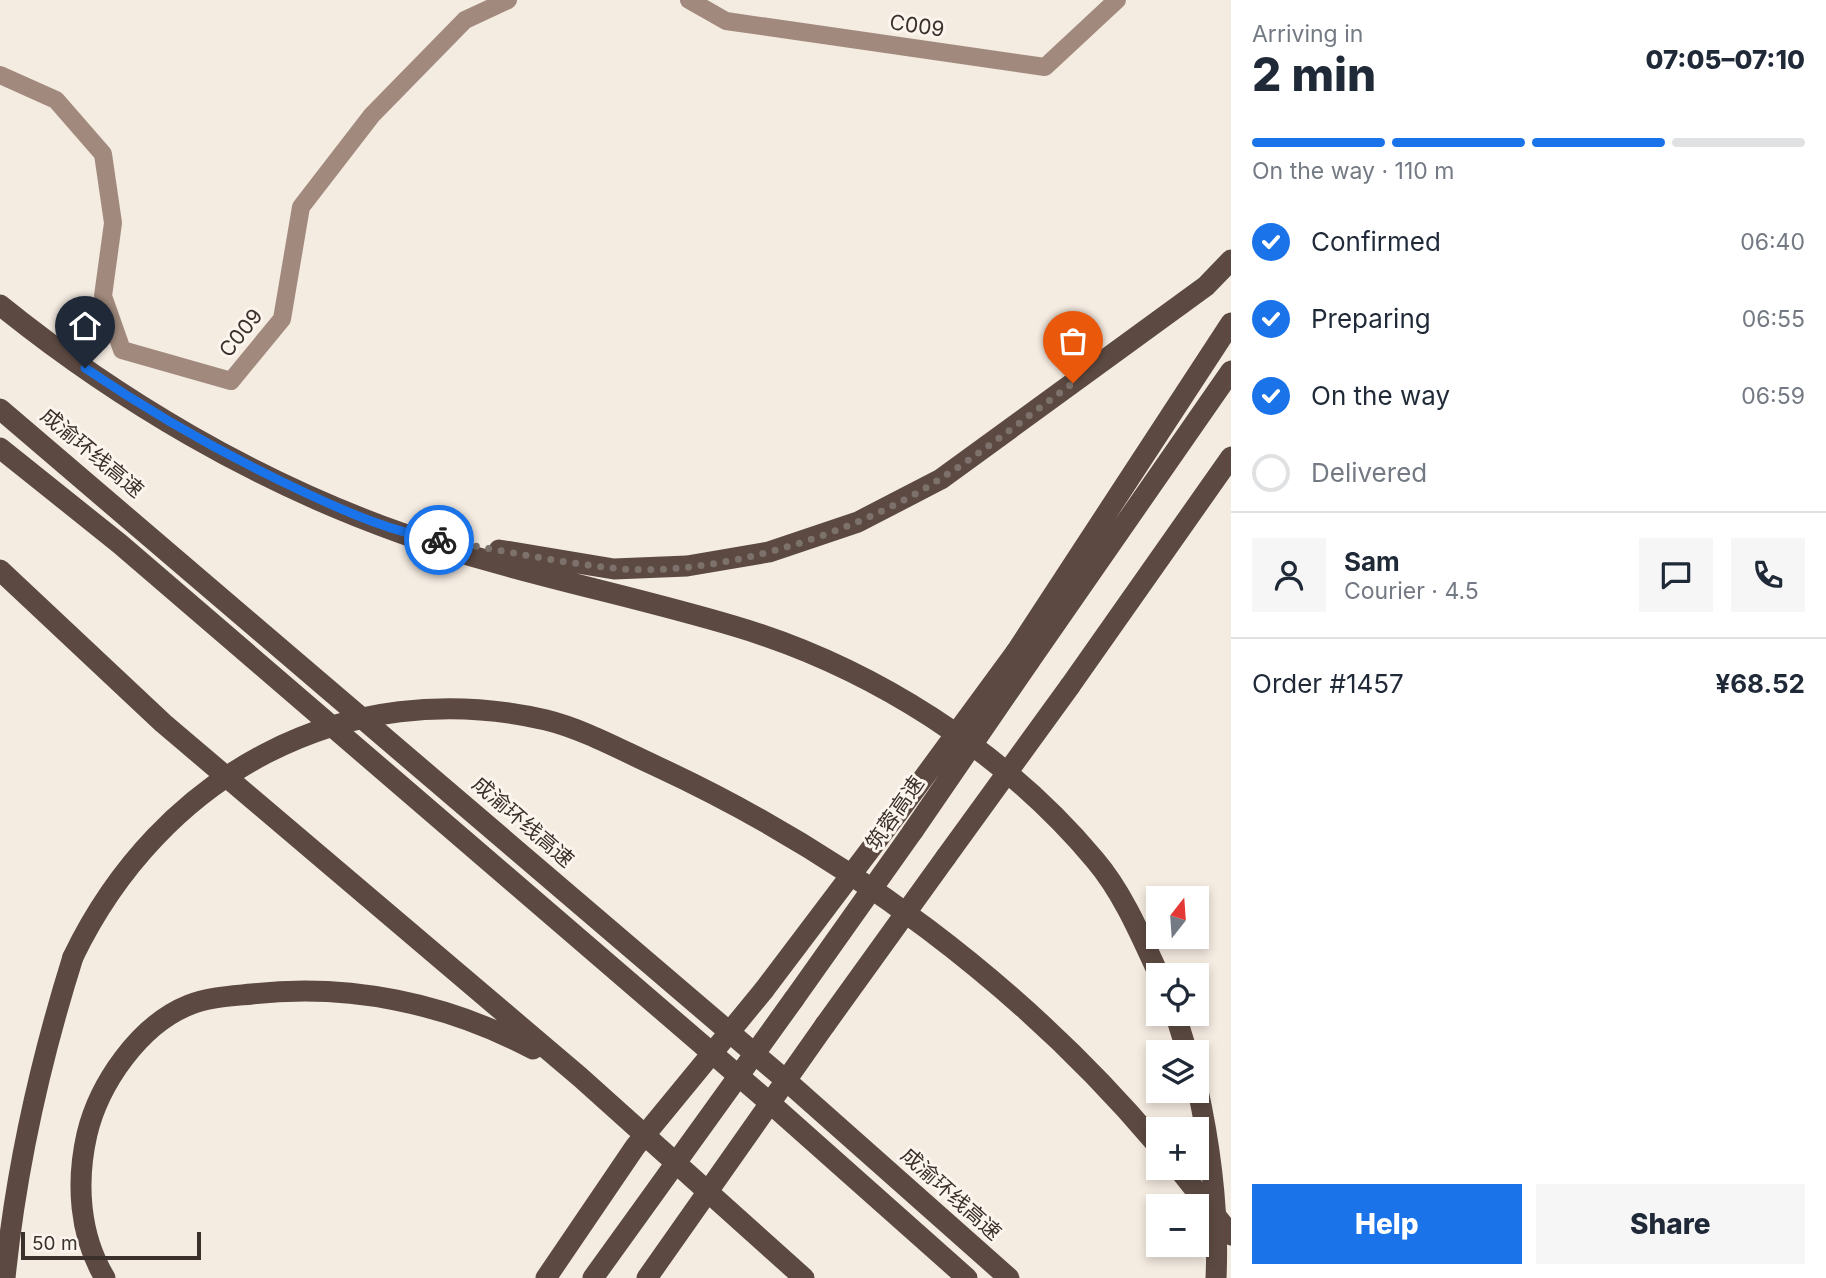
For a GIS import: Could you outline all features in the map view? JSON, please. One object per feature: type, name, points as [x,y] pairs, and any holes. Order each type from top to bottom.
[{"type":"highway","points":[[403,534],[614,569],[723,561],[814,538],[900,503],[940,479],[1206,286],[1231,260]]},
{"type":"highway","points":[[0,305],[67,356],[173,424],[285,484],[403,534],[640,602],[738,627],[832,663],[888,693],[950,731],[997,766],[1065,828],[1097,862],[1122,902],[1153,963]]},
{"type":"highway","points":[[546,1278],[635,1147],[764,990],[897,814],[1022,657],[1231,323]]},
{"type":"highway","name":"筑蓉高速","points":[[593,1278],[913,831],[1022,657],[1231,370]]},
{"type":"highway","name":"成渝环线高速","points":[[0,409],[779,1074],[1009,1278]]},
{"type":"highway","points":[[0,448],[194,607],[770,1103],[967,1278]]},
{"type":"highway","points":[[647,1278],[1231,457]]},
{"type":"highway","points":[[0,570],[163,723],[580,1077],[804,1278]]},
{"type":"highway","points":[[5,1278],[26,1138],[41,1070],[73,957],[109,891],[156,833],[184,807],[245,764],[314,733],[387,714],[456,709],[550,721],[685,780],[814,852],[945,943],[1020,1006],[1098,1080],[1146,1133]]},
{"type":"highway","points":[[105,1278],[91,1249],[81,1201],[83,1152],[89,1128],[97,1104],[121,1063],[152,1030],[190,1005],[231,996],[294,991],[357,993],[399,1000],[475,1021],[535,1049],[580,1077]]},
{"type":"highway","points":[[1200,1103],[1212,1167],[1216,1214],[1216,1278]]},
{"type":"highway","points":[[1187,1180],[1231,1235]]},
{"type":"street","name":"C009","points":[[0,75],[56,100],[103,154],[113,223],[103,296],[122,350],[231,381],[282,320],[300,207],[372,115],[465,20],[508,0]]},
{"type":"street","name":"C009","points":[[689,0],[726,21],[1045,67],[1117,0]]},
{"type":"way so far","points":[[439,540],[614,569],[687,566],[769,552],[858,522],[900,503],[940,479],[1073,383]]},
{"type":"route","points":[[85,368],[173,424],[285,484],[403,534],[439,540]]}]
